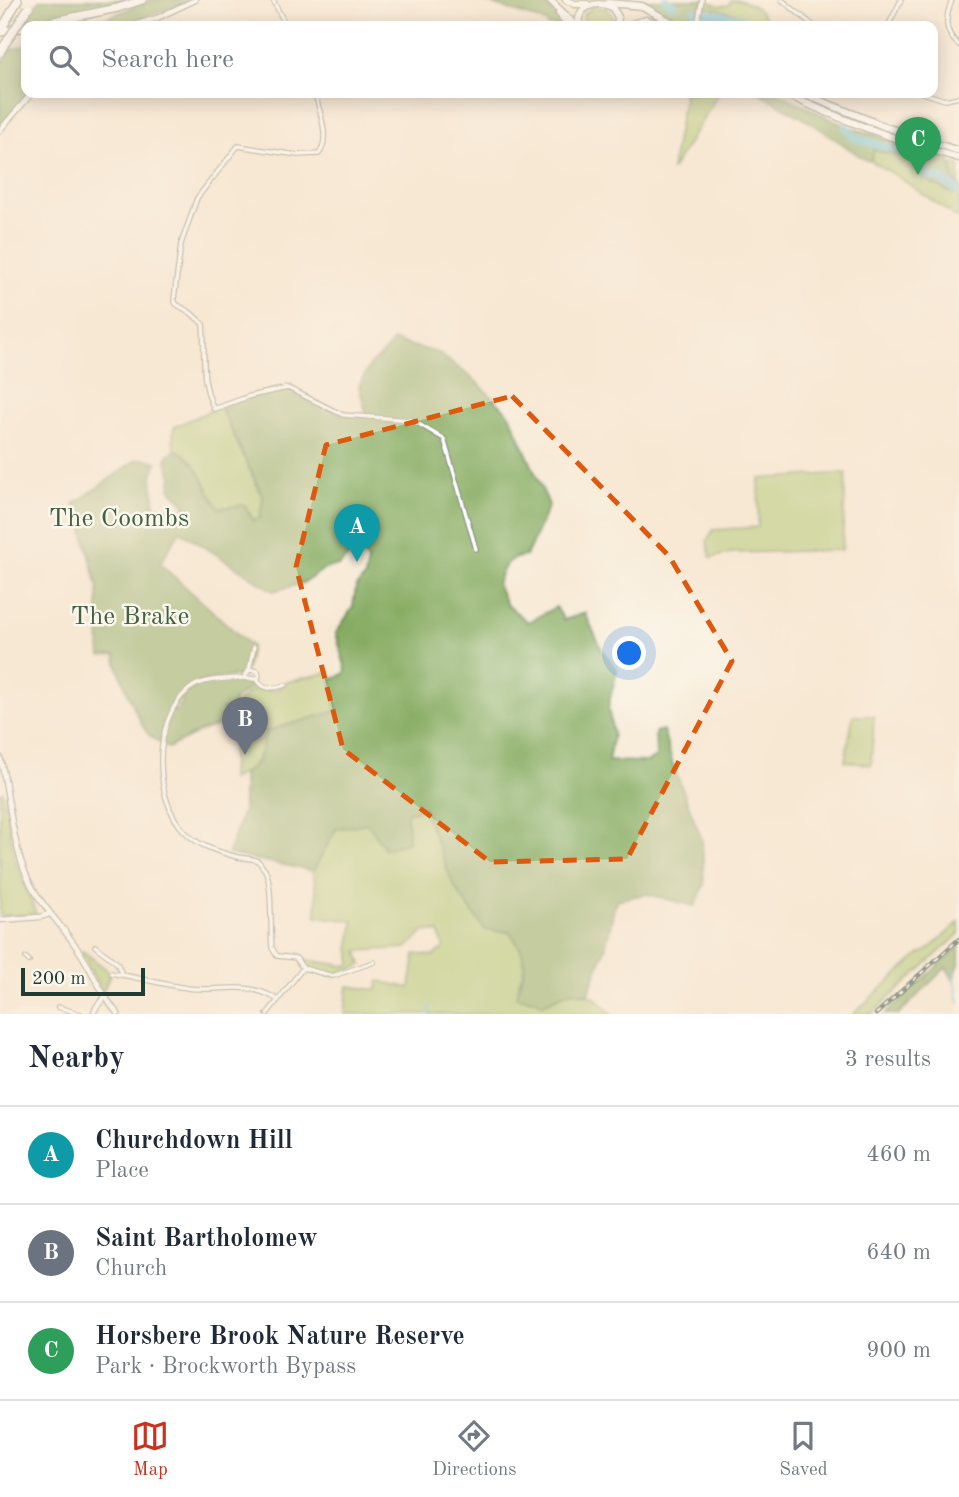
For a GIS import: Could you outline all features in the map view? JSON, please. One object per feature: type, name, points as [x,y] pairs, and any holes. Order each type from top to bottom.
[{"type":"highway","points":[[0,32],[18,0]]},
{"type":"highway","points":[[0,52],[33,0]]},
{"type":"highway","points":[[56,21],[142,0]]},
{"type":"highway","points":[[550,0],[565,21]]},
{"type":"highway","points":[[550,0],[572,21]]},
{"type":"highway","points":[[566,0],[575,5],[597,1],[621,2],[650,9],[670,21]]},
{"type":"highway","points":[[578,21],[579,13],[589,2]]},
{"type":"highway","points":[[606,2],[616,12],[617,21]]},
{"type":"highway","points":[[0,32],[21,28]]},
{"type":"highway","points":[[795,98],[895,139],[959,158]]},
{"type":"highway","points":[[814,98],[886,127],[959,151]]},
{"type":"street","points":[[148,21],[195,0]]},
{"type":"street","points":[[273,0],[284,21]]},
{"type":"street","points":[[696,21],[702,0]]},
{"type":"street","points":[[782,0],[805,21]]},
{"type":"street","points":[[890,21],[901,0]]},
{"type":"street","points":[[952,0],[946,19],[947,28],[950,37],[959,46]]},
{"type":"street","points":[[938,98],[945,100],[959,96]]},
{"type":"street","points":[[0,130],[28,98]]},
{"type":"street","points":[[316,98],[325,138],[324,147],[319,154],[297,155],[238,146],[197,198],[181,244],[175,302],[198,317],[203,324],[202,367],[206,392],[214,409],[250,396],[288,388],[343,415],[412,420],[444,439],[476,549]]},
{"type":"street","points":[[244,678],[249,670],[254,647]]},
{"type":"street","points":[[249,670],[258,671],[257,679],[260,685],[269,689],[286,685]]},
{"type":"street","points":[[257,679],[219,679],[187,691],[172,713],[163,739],[160,782],[167,804],[184,831],[204,846],[258,862],[263,867],[267,873],[272,948],[277,956],[296,958],[303,968],[333,976],[374,962]]},
{"type":"street","points":[[0,757],[22,866],[49,914],[81,953],[105,997],[118,1014]]},
{"type":"street","points":[[0,920],[40,918],[49,914]]},
{"type":"street","points":[[95,946],[119,965],[122,975]]},
{"type":"street","points":[[267,1014],[303,968]]},
{"type":"street","points":[[111,973],[189,988],[245,987],[270,994],[278,1000]]},
{"type":"street","points":[[93,1014],[105,997]]},
{"type":"street","points":[[58,1007],[82,1014]]},
{"type":"highlighted area","points":[[512,396],[669,556],[732,661],[627,859],[490,862],[343,749],[296,567],[326,445]]},
{"type":"green space","points":[[39,0],[132,0],[35,21],[27,21]]},
{"type":"green space","points":[[151,0],[186,0],[185,3],[135,21],[98,21]]},
{"type":"green space","points":[[480,0],[543,0],[561,21],[543,21]]},
{"type":"green space","points":[[639,0],[705,0],[689,21],[677,21]]},
{"type":"green space","points":[[705,0],[720,6],[728,5],[732,0],[743,1],[757,8],[766,21],[751,21],[741,15],[703,6]]},
{"type":"green space","points":[[593,6],[602,7],[611,13],[613,21],[584,21],[583,15]]},
{"type":"green space","points":[[21,46],[21,98],[25,98],[0,127],[0,65],[12,49]]},
{"type":"green space","points":[[684,98],[716,98],[671,171]]},
{"type":"green space","points":[[768,98],[788,98],[845,126],[949,157],[954,180],[959,183],[959,195],[922,178],[904,157],[874,150],[871,161],[866,160]]},
{"type":"green space","points":[[845,130],[954,180],[952,164],[959,165],[959,219],[871,161]]},
{"type":"green space","points":[[394,341],[438,353],[476,381],[510,415],[549,505],[526,556],[514,558],[501,573],[497,584],[506,604],[528,622],[556,607],[564,620],[585,613],[602,650],[617,670],[608,707],[613,734],[608,761],[647,762],[656,757],[655,732],[663,730],[672,762],[702,840],[704,885],[695,906],[647,894],[616,900],[605,949],[588,994],[571,991],[543,1004],[536,1000],[516,997],[524,964],[521,951],[510,932],[485,930],[454,886],[423,808],[407,813],[408,842],[385,849],[368,823],[336,829],[313,871],[228,854],[243,811],[243,775],[258,762],[266,731],[337,711],[331,680],[344,674],[346,670],[336,633],[353,607],[356,587],[365,577],[368,560],[362,553],[352,552],[339,566],[324,569],[307,581],[273,591],[180,531],[160,564],[251,646],[247,668],[242,676],[197,683],[185,691],[172,711],[177,711],[188,692],[210,682],[238,681],[252,686],[234,700],[235,707],[223,709],[230,721],[199,732],[168,748],[146,731],[123,680],[116,655],[101,656],[98,588],[74,504],[136,460],[146,459],[157,462],[152,476],[155,507],[187,511],[188,507],[170,489],[172,476],[166,459],[177,450],[197,468],[219,508],[245,505],[253,520],[260,518],[263,497],[221,408],[250,396],[288,388],[343,415],[367,416],[359,386],[371,363]]},
{"type":"green space","points":[[221,408],[264,500],[260,518],[249,532],[187,520],[173,440],[174,427]]},
{"type":"green space","points":[[846,473],[842,550],[731,553],[711,558],[707,542],[713,530],[758,527],[759,479]]},
{"type":"green space","points":[[330,672],[337,712],[264,745],[252,766],[231,779],[232,734],[222,709],[239,707],[238,702],[253,689],[275,689],[287,682]]},
{"type":"green space","points":[[853,716],[874,716],[871,765],[845,761]]},
{"type":"green space","points":[[3,792],[15,859],[36,914],[0,916],[0,793]]},
{"type":"green space","points":[[424,808],[523,951],[526,966],[519,982],[543,1004],[571,991],[594,997],[612,1014],[345,1014],[348,986],[377,990],[379,981],[410,988],[415,954],[433,956],[444,948],[439,932],[424,931],[407,948],[358,951],[362,965],[333,976],[303,968],[301,962],[308,960],[346,966],[351,963],[349,950],[354,921],[316,916],[317,898],[313,871],[336,829],[368,823],[385,848],[407,813]]},
{"type":"green space","points":[[959,922],[959,934],[872,1014],[853,1014],[920,954],[927,951]]},
{"type":"green space","points":[[959,947],[959,964],[953,979],[946,967],[899,1014],[885,1014]]},
{"type":"green space","points":[[81,952],[111,973],[102,993]]},
{"type":"waterway","points":[[666,0],[673,5]]},
{"type":"waterway","points":[[695,11],[746,21]]},
{"type":"waterway","points":[[846,127],[855,138],[913,155],[927,176],[942,178],[944,183],[959,191]]},
{"type":"waterway","points":[[952,970],[959,1003]]},
{"type":"waterway","points":[[428,1014],[430,1006]]},
{"type":"railway","points":[[876,1014],[959,939]]},
{"type":"place","name":"Horsbere Brook Nature Reserve","points":[[918,175]]},
{"type":"place","name":"Churchdown Hill","points":[[357,562]]},
{"type":"place","name":"Saint Bartholomew","points":[[245,755]]},
{"type":"park label","name":"The Coombs","points":[[119,517]]},
{"type":"park label","name":"The Brake","points":[[130,615]]}]
